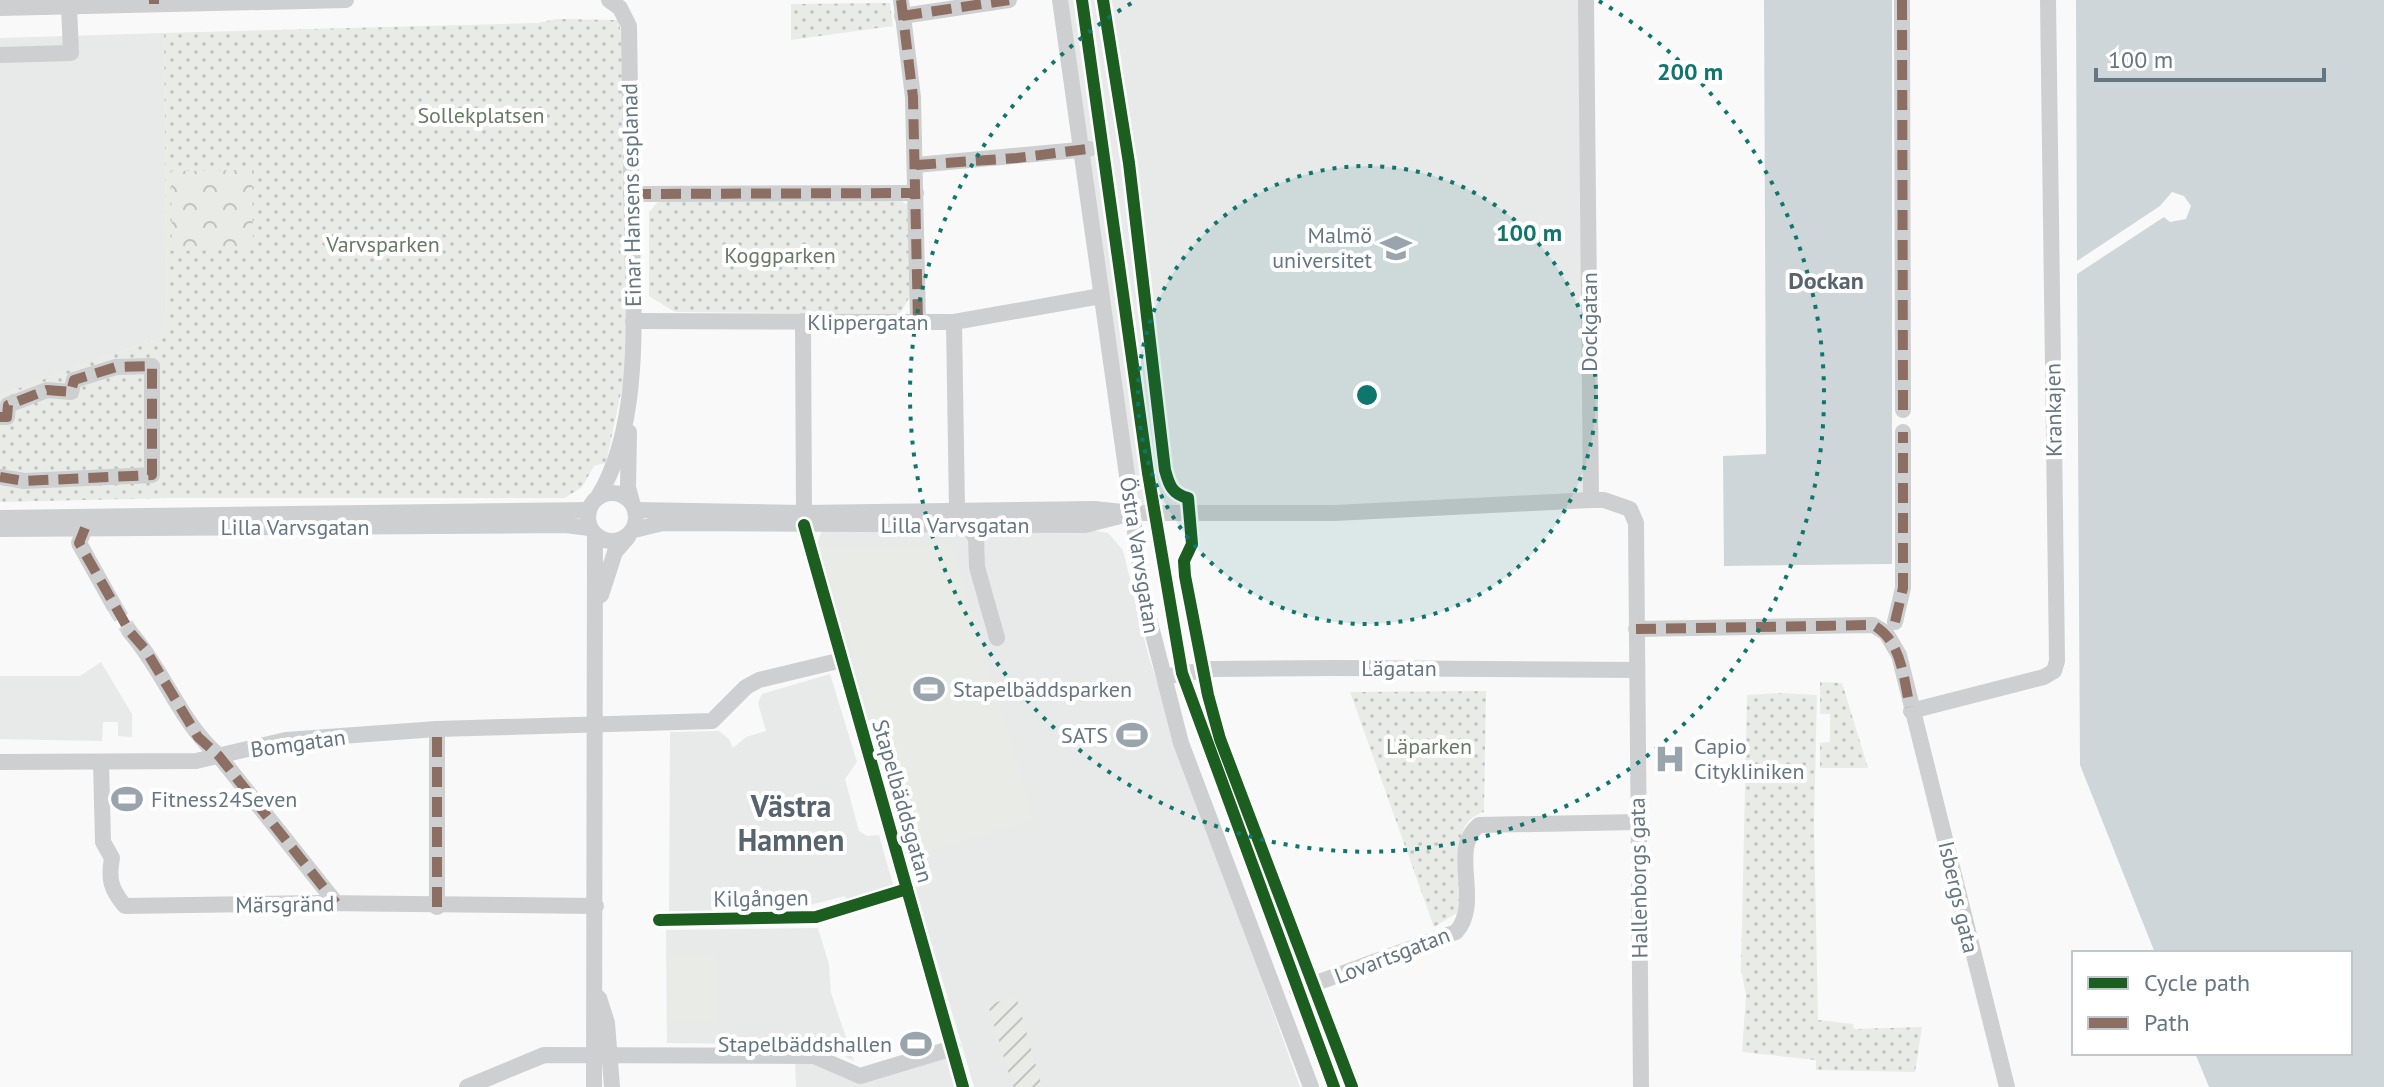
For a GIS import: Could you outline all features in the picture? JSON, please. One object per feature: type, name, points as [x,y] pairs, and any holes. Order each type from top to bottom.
[{"type":"street","points":[[0,8],[154,2],[346,0]]},
{"type":"street","name":"Einar Hansens esplanad","points":[[609,0],[620,8],[629,26],[633,321],[628,487],[634,506]]},
{"type":"street","points":[[918,322],[913,97],[902,8],[1009,0]]},
{"type":"street","name":"Östra Varvsgatan","points":[[1060,0],[1145,603],[1162,679],[1197,789],[1311,1087]]},
{"type":"street","name":"Östra Varvsgatan","points":[[1082,0],[1182,673],[1334,1087]]},
{"type":"street","name":"Dockgatan","points":[[1586,0],[1591,500]]},
{"type":"street","points":[[1902,0],[1903,410]]},
{"type":"street","name":"Krankajen","points":[[1910,709],[2044,677],[2054,671],[2057,661],[2048,0]]},
{"type":"street","points":[[0,55],[71,53],[69,6]]},
{"type":"street","points":[[916,165],[1103,147]]},
{"type":"street","points":[[631,194],[916,193]]},
{"type":"street","name":"Klippergatan","points":[[633,321],[954,322],[1101,296]]},
{"type":"street","name":"Stapelbäddsgatan","points":[[803,321],[804,519],[963,1087]]},
{"type":"street","points":[[954,322],[957,510],[971,526],[976,538],[977,567],[997,638]]},
{"type":"street","points":[[0,417],[7,417],[8,405],[47,390],[71,392],[74,380],[116,367],[152,366],[152,475],[24,481],[0,477]]},
{"type":"street","name":"Einar Hansens esplanad","points":[[594,503],[617,452],[629,397]]},
{"type":"street","points":[[1895,622],[1903,588],[1903,432]]},
{"type":"street","points":[[594,1087],[607,1023],[595,986],[597,723],[592,531],[594,503],[613,493],[634,506],[631,533],[615,552],[595,615]]},
{"type":"street","name":"Lilla Varvsgatan","points":[[631,533],[663,523],[957,510],[1094,509],[1156,514],[1335,513],[1591,500],[1624,505]]},
{"type":"street","name":"Lilla Varvsgatan","points":[[0,518],[594,503]]},
{"type":"street","name":"Hallenborgs gata","points":[[1624,505],[1636,523],[1641,1087]]},
{"type":"street","name":"Lilla Varvsgatan","points":[[634,506],[804,519],[971,526],[1094,525],[1132,513]]},
{"type":"street","name":"Lilla Varvsgatan","points":[[0,529],[565,525],[592,531]]},
{"type":"street","points":[[85,528],[79,543],[113,604]]},
{"type":"street","points":[[592,531],[608,541],[631,533]]},
{"type":"street","name":"Isbergs gata","points":[[1636,629],[1873,625],[1886,633],[1899,655],[1910,709],[1927,762],[2007,1087]]},
{"type":"street","points":[[130,632],[145,649],[198,737],[219,756],[336,903]]},
{"type":"street","name":"Bomgatan","points":[[0,762],[196,761],[286,740],[437,729],[712,721],[746,687],[759,680],[842,660]]},
{"type":"street","name":"Lägatan","points":[[1162,679],[1182,673],[1382,667],[1636,670]]},
{"type":"street","points":[[437,729],[437,907]]},
{"type":"street","name":"Märsgränd","points":[[101,762],[103,842],[112,858],[108,877],[115,894],[125,906],[336,903],[437,907],[596,906]]},
{"type":"street","name":"Lovartsgatan","points":[[1297,990],[1456,932],[1464,923],[1467,906],[1466,842],[1479,825],[1638,822]]},
{"type":"street","points":[[467,1087],[544,1055],[814,1056],[860,1076],[953,1048]]},
{"type":"street","points":[[602,1054],[612,1087]]},
{"type":"shaded area","points":[[1060,0],[1586,0],[1591,500],[1132,513]]},
{"type":"shaded area","points":[[1764,0],[1892,0],[1892,564],[1724,566],[1723,456],[1766,454]]},
{"type":"shaded area","points":[[2076,0],[2384,0],[2384,1087],[2209,1087],[2196,1055],[2352,1055],[2352,951],[2154,951],[2080,765],[2077,274],[2164,217],[2170,222],[2186,219],[2191,206],[2184,196],[2172,192],[2160,206],[2077,261]]},
{"type":"shaded area","points":[[164,33],[167,335],[0,395],[0,38]]},
{"type":"shaded area","points":[[1086,529],[1108,533],[1123,550],[1148,654],[1179,749],[1300,1087],[974,1087],[815,550],[822,530]]},
{"type":"shaded area","points":[[101,662],[132,714],[132,737],[118,736],[118,722],[103,722],[102,741],[0,739],[0,676],[80,676]]},
{"type":"shaded area","points":[[830,674],[857,762],[845,779],[859,831],[867,836],[879,835],[894,888],[847,902],[845,896],[810,905],[716,903],[716,915],[669,915],[670,732],[719,731],[729,739],[733,748],[746,737],[766,731],[758,703],[762,694]]},
{"type":"shaded area","points":[[818,928],[829,964],[831,993],[854,1061],[821,1045],[667,1043],[666,930]]},
{"type":"shaded area","points":[[950,1052],[960,1087],[796,1087],[795,1060],[814,1060],[846,1074]]},
{"type":"green space","points":[[890,3],[893,26],[791,40],[791,4]]},
{"type":"green space","name":"Varvsparken","points":[[557,19],[618,20],[624,44],[626,369],[606,463],[594,466],[582,487],[565,498],[169,498],[0,502],[0,395],[167,335],[164,33],[537,23]]},
{"type":"green space","points":[[252,170],[253,249],[172,251],[171,171]]},
{"type":"green space","name":"Koggparken","points":[[662,197],[896,197],[911,208],[910,296],[900,314],[675,312],[649,296],[649,212]]},
{"type":"green space","name":"Stapelbäddsparken","points":[[951,544],[1034,820],[913,857],[821,547]]},
{"type":"green space","points":[[1820,682],[1842,683],[1868,768],[1820,768],[1820,743],[1830,742],[1830,714],[1820,714]]},
{"type":"green space","name":"Läparken","points":[[1486,691],[1484,812],[1471,819],[1460,842],[1460,901],[1457,913],[1434,927],[1350,692]]},
{"type":"green space","points":[[1747,695],[1817,695],[1814,823],[1818,1020],[1853,1024],[1854,1029],[1922,1027],[1915,1072],[1816,1070],[1816,1060],[1742,1052],[1746,995],[1741,969]]},
{"type":"green space","points":[[715,954],[716,1023],[670,1023],[669,955]]},
{"type":"green space","points":[[1016,996],[1042,1087],[1013,1087],[988,1005]]},
{"type":"tunnel","points":[[113,604],[130,632]]},
{"type":"marked path","points":[[901,0],[913,97],[918,322]]},
{"type":"marked path","points":[[902,16],[1009,0]]},
{"type":"marked path","points":[[1902,0],[1903,410]]},
{"type":"marked path","points":[[916,165],[1017,158],[1103,147]]},
{"type":"marked path","points":[[631,194],[916,193]]},
{"type":"marked path","points":[[0,417],[7,417],[8,405],[47,390],[71,392],[74,380],[116,367],[152,366],[152,475],[24,481],[0,477]]},
{"type":"marked path","points":[[1895,622],[1903,588],[1903,432]]},
{"type":"marked path","points":[[85,528],[79,543],[130,632],[145,649],[198,737],[219,756],[336,903]]},
{"type":"marked path","points":[[1636,629],[1873,625],[1883,632],[1896,650],[1910,707]]},
{"type":"marked path","points":[[437,729],[437,907]]},
{"type":"cycle path","points":[[1082,0],[1148,473],[1182,673],[1334,1087]]},
{"type":"cycle path","points":[[1103,0],[1129,163],[1165,470],[1172,488],[1188,498],[1192,544],[1184,561],[1185,576],[1208,695],[1220,739],[1352,1087]]},
{"type":"cycle path","points":[[804,525],[963,1087]]},
{"type":"cycle path","name":"Kilgången","points":[[659,920],[816,917],[907,889]]},
{"type":"place","name":"Malmö universitet","points":[[1396,248]]},
{"type":"place","name":"Stapelbäddsparken","points":[[929,689]]},
{"type":"place","name":"SATS","points":[[1132,735]]},
{"type":"place","name":"Capio Citykliniken","points":[[1670,759]]},
{"type":"place","name":"Fitness24Seven","points":[[127,799]]},
{"type":"place","name":"Stapelbäddshallen","points":[[916,1044]]},
{"type":"district","name":"Dockan","points":[[1826,280]]},
{"type":"district","name":"Västra Hamnen","points":[[791,822]]},
{"type":"park label","name":"Sollekplatsen","points":[[481,115]]}]
